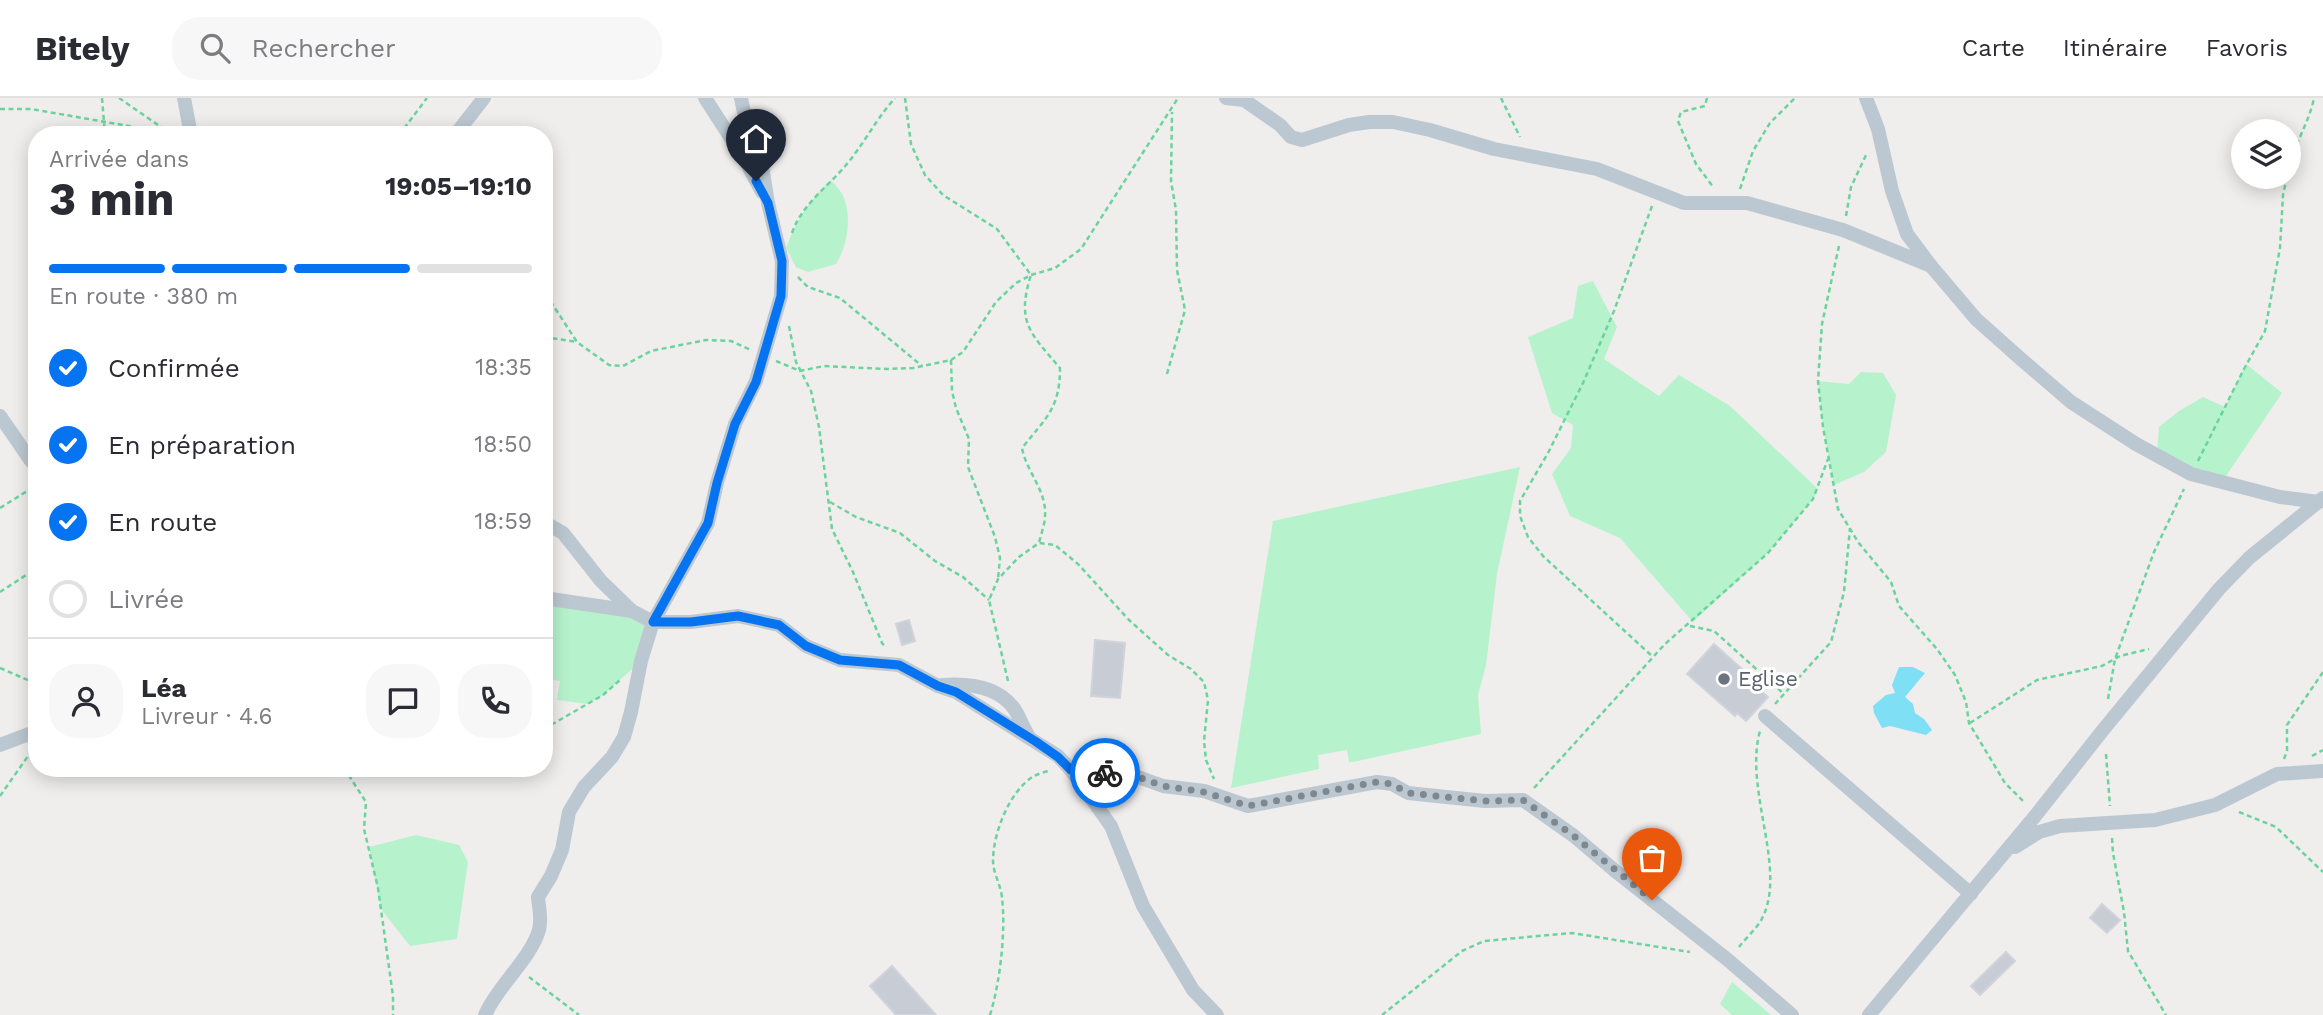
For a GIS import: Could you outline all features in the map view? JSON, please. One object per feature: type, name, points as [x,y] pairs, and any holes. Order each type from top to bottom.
[{"type":"street","points":[[184,98],[189,126]]},
{"type":"street","points":[[462,126],[484,98]]},
{"type":"street","points":[[705,98],[745,160],[768,203]]},
{"type":"street","points":[[485,1015],[493,998],[526,954],[539,931],[537,897],[551,876],[562,850],[569,812],[584,787],[612,757],[624,737],[640,662],[653,622],[708,523],[735,424],[756,382],[781,296],[782,261],[761,160],[747,127],[741,98]]},
{"type":"street","points":[[1226,98],[1244,100],[1291,136],[1302,140],[1359,123],[1394,122],[1494,149],[1597,169],[1684,203],[1747,203],[1843,230],[1931,266]]},
{"type":"street","points":[[1866,98],[1878,129],[1892,191],[1907,234],[1976,318],[2071,402],[2191,474],[2280,497],[2321,500]]},
{"type":"street","points":[[0,416],[28,457]]},
{"type":"street","points":[[1869,1015],[2219,589],[2249,558],[2321,500]]},
{"type":"street","points":[[553,527],[563,533],[601,581],[632,611],[653,622],[691,622],[738,616],[779,625],[806,646],[840,660],[899,665],[938,686],[956,692],[1058,757],[1071,770],[1111,826],[1143,906],[1193,989],[1217,1015]]},
{"type":"street","points":[[553,599],[632,611]]},
{"type":"street","points":[[938,686],[978,686],[993,692],[1013,707],[1028,737]]},
{"type":"street","points":[[1765,716],[1971,894]]},
{"type":"street","points":[[0,745],[28,734]]},
{"type":"street","points":[[1071,770],[1138,777],[1163,786],[1204,792],[1248,806],[1377,782],[1392,784],[1408,793],[1485,801],[1523,800],[1574,836],[1728,960],[1791,1015]]},
{"type":"street","points":[[2001,856],[2039,832],[2060,826],[2155,820],[2215,805],[2277,774],[2323,771]]},
{"type":"path","points":[[103,98],[106,126]]},
{"type":"path","points":[[119,98],[161,126]]},
{"type":"path","points":[[406,126],[427,98]]},
{"type":"path","points":[[895,98],[877,118],[846,165],[816,194],[796,222],[782,261],[808,287],[840,298],[922,366]]},
{"type":"path","points":[[905,98],[911,144],[925,175],[943,195],[998,229],[1031,275]]},
{"type":"path","points":[[553,305],[577,342],[609,365],[623,366],[651,351],[706,340],[731,341],[800,371],[824,366],[887,369],[951,360],[963,352],[996,302],[1016,283],[1055,268],[1081,248],[1178,98]]},
{"type":"path","points":[[1501,98],[1529,156]]},
{"type":"path","points":[[1707,98],[1705,106],[1681,112],[1678,121],[1696,164],[1729,203],[1753,151],[1770,123],[1795,98]]},
{"type":"path","points":[[2301,134],[2314,98]]},
{"type":"path","points":[[0,109],[31,109],[126,126]]},
{"type":"path","points":[[1167,374],[1185,310],[1177,270],[1176,210],[1171,181],[1172,109]]},
{"type":"path","points":[[1878,129],[1852,187],[1821,336],[1818,381],[1838,509],[1858,542],[1891,582],[1899,606],[1937,649],[1955,676],[1966,702],[1969,723],[2005,783],[2036,815]]},
{"type":"path","points":[[2166,1015],[2128,951],[2113,853],[2103,730],[2115,659],[2154,552],[2265,331],[2280,247],[2284,189]]},
{"type":"path","points":[[1653,657],[1543,556],[1528,537],[1520,516],[1520,501],[1583,383],[1614,311],[1657,193]]},
{"type":"path","points":[[1031,275],[1023,298],[1026,322],[1035,338],[1060,368],[1060,388],[1051,414],[1022,448],[1024,461],[1043,497],[1045,515],[1039,543]]},
{"type":"path","points":[[781,296],[796,362],[811,391],[819,427],[832,529],[853,572],[881,643],[899,665]]},
{"type":"path","points":[[553,338],[577,342]]},
{"type":"path","points":[[951,360],[952,391],[969,439],[968,467],[995,537],[1000,558],[998,579],[989,600],[1013,707]]},
{"type":"path","points":[[1523,800],[1665,644],[1768,553],[1813,499],[1829,457]]},
{"type":"path","points":[[0,508],[28,491]]},
{"type":"path","points":[[828,501],[856,517],[900,533],[935,561],[963,577],[989,600]]},
{"type":"path","points":[[998,579],[1019,557],[1039,543],[1055,545],[1073,559],[1129,620],[1168,655],[1204,682],[1208,700],[1204,741],[1206,760],[1222,798]]},
{"type":"path","points":[[0,592],[28,574]]},
{"type":"path","points":[[1688,626],[1714,631],[1784,694]]},
{"type":"path","points":[[1969,723],[2037,680],[2102,666],[2115,659],[2176,642]]},
{"type":"path","points":[[553,724],[603,695],[640,662]]},
{"type":"path","points":[[0,668],[28,680]]},
{"type":"path","points":[[2277,774],[2287,751],[2287,725],[2323,672]]},
{"type":"path","points":[[2306,759],[2323,750]]},
{"type":"path","points":[[0,796],[28,757]]},
{"type":"path","points":[[990,1015],[997,993],[1002,929],[1002,897],[993,862],[999,829],[1015,793],[1034,776],[1050,771],[1071,770]]},
{"type":"path","points":[[350,777],[366,802],[364,828],[378,888],[393,996],[393,1015]]},
{"type":"path","points":[[2215,805],[2249,814],[2276,828],[2323,872]]},
{"type":"path","points":[[1382,1015],[1462,951],[1484,941],[1572,933],[1695,953]]},
{"type":"path","points":[[516,967],[579,1015]]},
{"type":"green space","points":[[831,180],[842,193],[848,214],[845,241],[836,264],[808,272],[796,267],[786,248],[804,211]]},
{"type":"green space","points":[[1593,281],[1617,327],[1604,359],[1659,396],[1679,375],[1730,406],[1818,489],[1813,499],[1768,553],[1693,622],[1620,538],[1570,516],[1552,474],[1571,448],[1573,425],[1552,413],[1528,337],[1573,318],[1578,286]]},
{"type":"green space","points":[[2246,364],[2282,393],[2222,482],[2157,455],[2159,427],[2203,397],[2225,407]]},
{"type":"green space","points":[[1861,372],[1883,373],[1896,395],[1886,452],[1864,472],[1834,485],[1818,381],[1849,384]]},
{"type":"green space","points":[[1520,467],[1497,574],[1486,665],[1478,695],[1481,734],[1353,762],[1349,762],[1347,750],[1318,755],[1319,769],[1231,788],[1273,521]]},
{"type":"green space","points":[[553,600],[653,622],[641,661],[603,695],[588,704],[557,700],[560,681],[553,680]]},
{"type":"green space","points":[[416,835],[459,845],[468,862],[457,939],[410,946],[381,909],[369,847]]},
{"type":"green space","points":[[1732,982],[1771,1015],[1732,1015],[1720,1004]]},
{"type":"water","points":[[1899,667],[1913,667],[1925,673],[1905,697],[1913,704],[1915,713],[1924,719],[1932,730],[1926,735],[1890,726],[1882,728],[1874,713],[1873,706],[1886,695],[1895,693],[1892,685]]},
{"type":"building","points":[[909,620],[915,641],[902,645],[896,624]]},
{"type":"building","points":[[1095,640],[1125,643],[1120,698],[1091,696]]},
{"type":"building","points":[[1714,644],[1761,686],[1759,689],[1768,697],[1746,721],[1737,713],[1735,716],[1687,674]]},
{"type":"building","points":[[2102,904],[2120,920],[2107,933],[2090,918]]},
{"type":"building","points":[[2006,952],[2015,961],[1980,995],[1971,986]]},
{"type":"building","points":[[892,966],[936,1015],[896,1015],[870,986]]},
{"type":"way so far","points":[[1105,773],[1138,777],[1163,786],[1204,792],[1248,806],[1377,782],[1392,784],[1408,793],[1485,801],[1523,800],[1574,836],[1652,900]]},
{"type":"place","name":"Eglise","points":[[1724,679]]},
{"type":"route","points":[[756,181],[768,203],[782,261],[781,296],[756,382],[735,424],[708,523],[653,622],[706,621],[738,616],[779,625],[806,646],[840,660],[899,665],[938,686],[956,692],[1035,741],[1071,770],[1105,773]]}]
